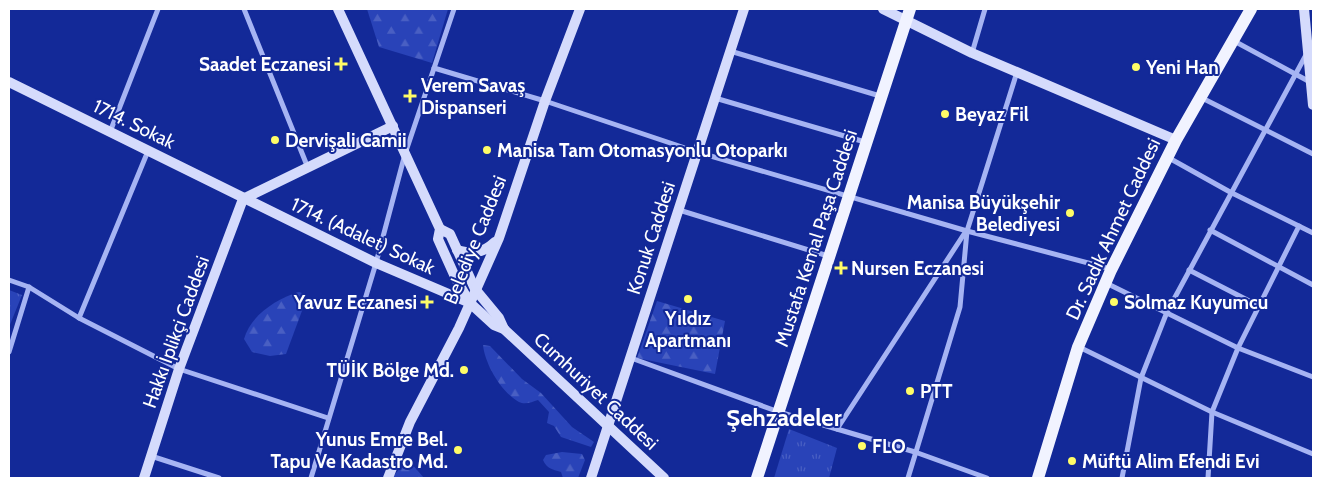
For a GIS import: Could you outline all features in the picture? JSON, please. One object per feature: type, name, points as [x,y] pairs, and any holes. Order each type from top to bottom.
[{"type":"main road","name":"Dr. Sadık Ahmet Caddesi","points":[[1038,478],[1078,347],[1111,270],[1176,140],[1251,9]]},
{"type":"main road","name":"Mustafa Kemal Paşa Caddesi","points":[[757,478],[831,256],[908,15]]},
{"type":"street","points":[[110,132],[158,9]]},
{"type":"street","points":[[244,9],[270,69],[308,168]]},
{"type":"street","name":"Cumhuriyet Caddesi","points":[[338,9],[440,229],[438,239],[456,279],[470,303],[494,325],[504,329],[664,478]]},
{"type":"street","points":[[311,478],[376,263],[405,154],[454,9]]},
{"type":"street","name":"Belediye Caddesi","points":[[388,478],[410,422],[470,303],[500,238],[545,101],[580,9]]},
{"type":"street","name":"Konuk Caddesi","points":[[591,478],[744,9]]},
{"type":"street","points":[[883,9],[908,15],[972,53],[1176,140]]},
{"type":"street","points":[[972,53],[986,9]]},
{"type":"street","points":[[1304,9],[1313,105]]},
{"type":"street","points":[[1234,40],[1312,83]]},
{"type":"street","points":[[730,50],[881,97]]},
{"type":"street","points":[[1122,478],[1141,378],[1167,312],[1230,192],[1308,51]]},
{"type":"street","points":[[434,68],[545,101],[697,152],[850,195],[967,231],[1111,270]]},
{"type":"street","points":[[908,478],[960,307],[967,231],[1017,71]]},
{"type":"street","name":"1714. Sokak","points":[[9,82],[243,199]]},
{"type":"street","points":[[1200,97],[1264,131],[1313,154]]},
{"type":"street","points":[[714,98],[866,143]]},
{"type":"street","points":[[243,199],[393,126]]},
{"type":"street","points":[[79,318],[148,150]]},
{"type":"street","points":[[1168,158],[1230,192],[1313,233]]},
{"type":"street","name":"1714. (Adalet) Sokak","points":[[243,199],[376,263],[470,303]]},
{"type":"street","name":"Hakkı İplikçi Caddesi","points":[[144,478],[179,369],[243,199]]},
{"type":"street","points":[[678,210],[831,256]]},
{"type":"street","points":[[1208,478],[1212,412],[1238,348],[1299,226]]},
{"type":"street","name":"Cumhuriyet Caddesi","points":[[440,229],[450,234],[475,289],[499,318],[504,329]]},
{"type":"street","points":[[1210,230],[1313,285]]},
{"type":"street","points":[[837,429],[967,231]]},
{"type":"street","points":[[457,250],[473,254],[486,251],[500,238]]},
{"type":"street","points":[[1189,270],[1259,306]]},
{"type":"street","points":[[9,280],[29,287],[79,318],[179,369],[328,418]]},
{"type":"street","points":[[1106,283],[1238,348],[1313,377]]},
{"type":"street","points":[[9,352],[29,287]]},
{"type":"street","points":[[1078,347],[1212,412],[1313,454]]},
{"type":"street","points":[[631,358],[779,412],[915,452],[987,478]]},
{"type":"street","points":[[151,456],[219,478]]},
{"type":"green space","points":[[367,9],[448,9],[432,63],[379,47]]},
{"type":"green space","points":[[9,290],[22,295],[9,327]]},
{"type":"green space","points":[[299,292],[305,294],[306,300],[286,354],[270,356],[252,352],[244,339],[247,330],[258,315],[273,304]]},
{"type":"green space","points":[[657,301],[725,321],[715,374],[637,358]]},
{"type":"green space","points":[[483,345],[490,346],[522,379],[541,393],[572,427],[594,442],[591,447],[561,437],[554,426],[547,423],[549,412],[538,400],[521,403],[506,392],[495,377],[487,361]]},
{"type":"green space","points":[[789,429],[837,448],[829,478],[774,478]]},
{"type":"green space","points":[[562,452],[582,454],[585,460],[578,478],[563,478],[561,472],[548,467],[543,460],[546,455]]},
{"type":"green space","points":[[405,462],[411,463],[424,478],[392,478]]},
{"type":"place","name":"Saadet Eczanesi","points":[[341,64]]},
{"type":"place","name":"Yeni Han","points":[[1136,67]]},
{"type":"place","name":"Verem Savaş Dispanseri","points":[[410,96]]},
{"type":"place","name":"Beyaz Fil","points":[[945,114]]},
{"type":"place","name":"Dervişali Camii","points":[[275,140]]},
{"type":"place","name":"Manisa Tam Otomasyonlu Otoparkı","points":[[487,150]]},
{"type":"place","name":"Manisa Büyükşehir Belediyesi","points":[[1070,213]]},
{"type":"place","name":"Nursen Eczanesi","points":[[841,268]]},
{"type":"place","name":"Yıldız Apartmanı","points":[[688,299]]},
{"type":"place","name":"Yavuz Eczanesi","points":[[427,302]]},
{"type":"place","name":"Solmaz Kuyumcu","points":[[1114,302]]},
{"type":"place","name":"TÜİK Bölge Md.","points":[[464,370]]},
{"type":"place","name":"PTT","points":[[910,391]]},
{"type":"place","name":"FLO","points":[[862,446]]},
{"type":"place","name":"Yunus Emre Bel. Tapu Ve Kadastro Md.","points":[[458,450]]},
{"type":"place","name":"Müftü Alim Efendi Evi","points":[[1072,461]]},
{"type":"district","name":"Şehzadeler","points":[[784,417]]}]
